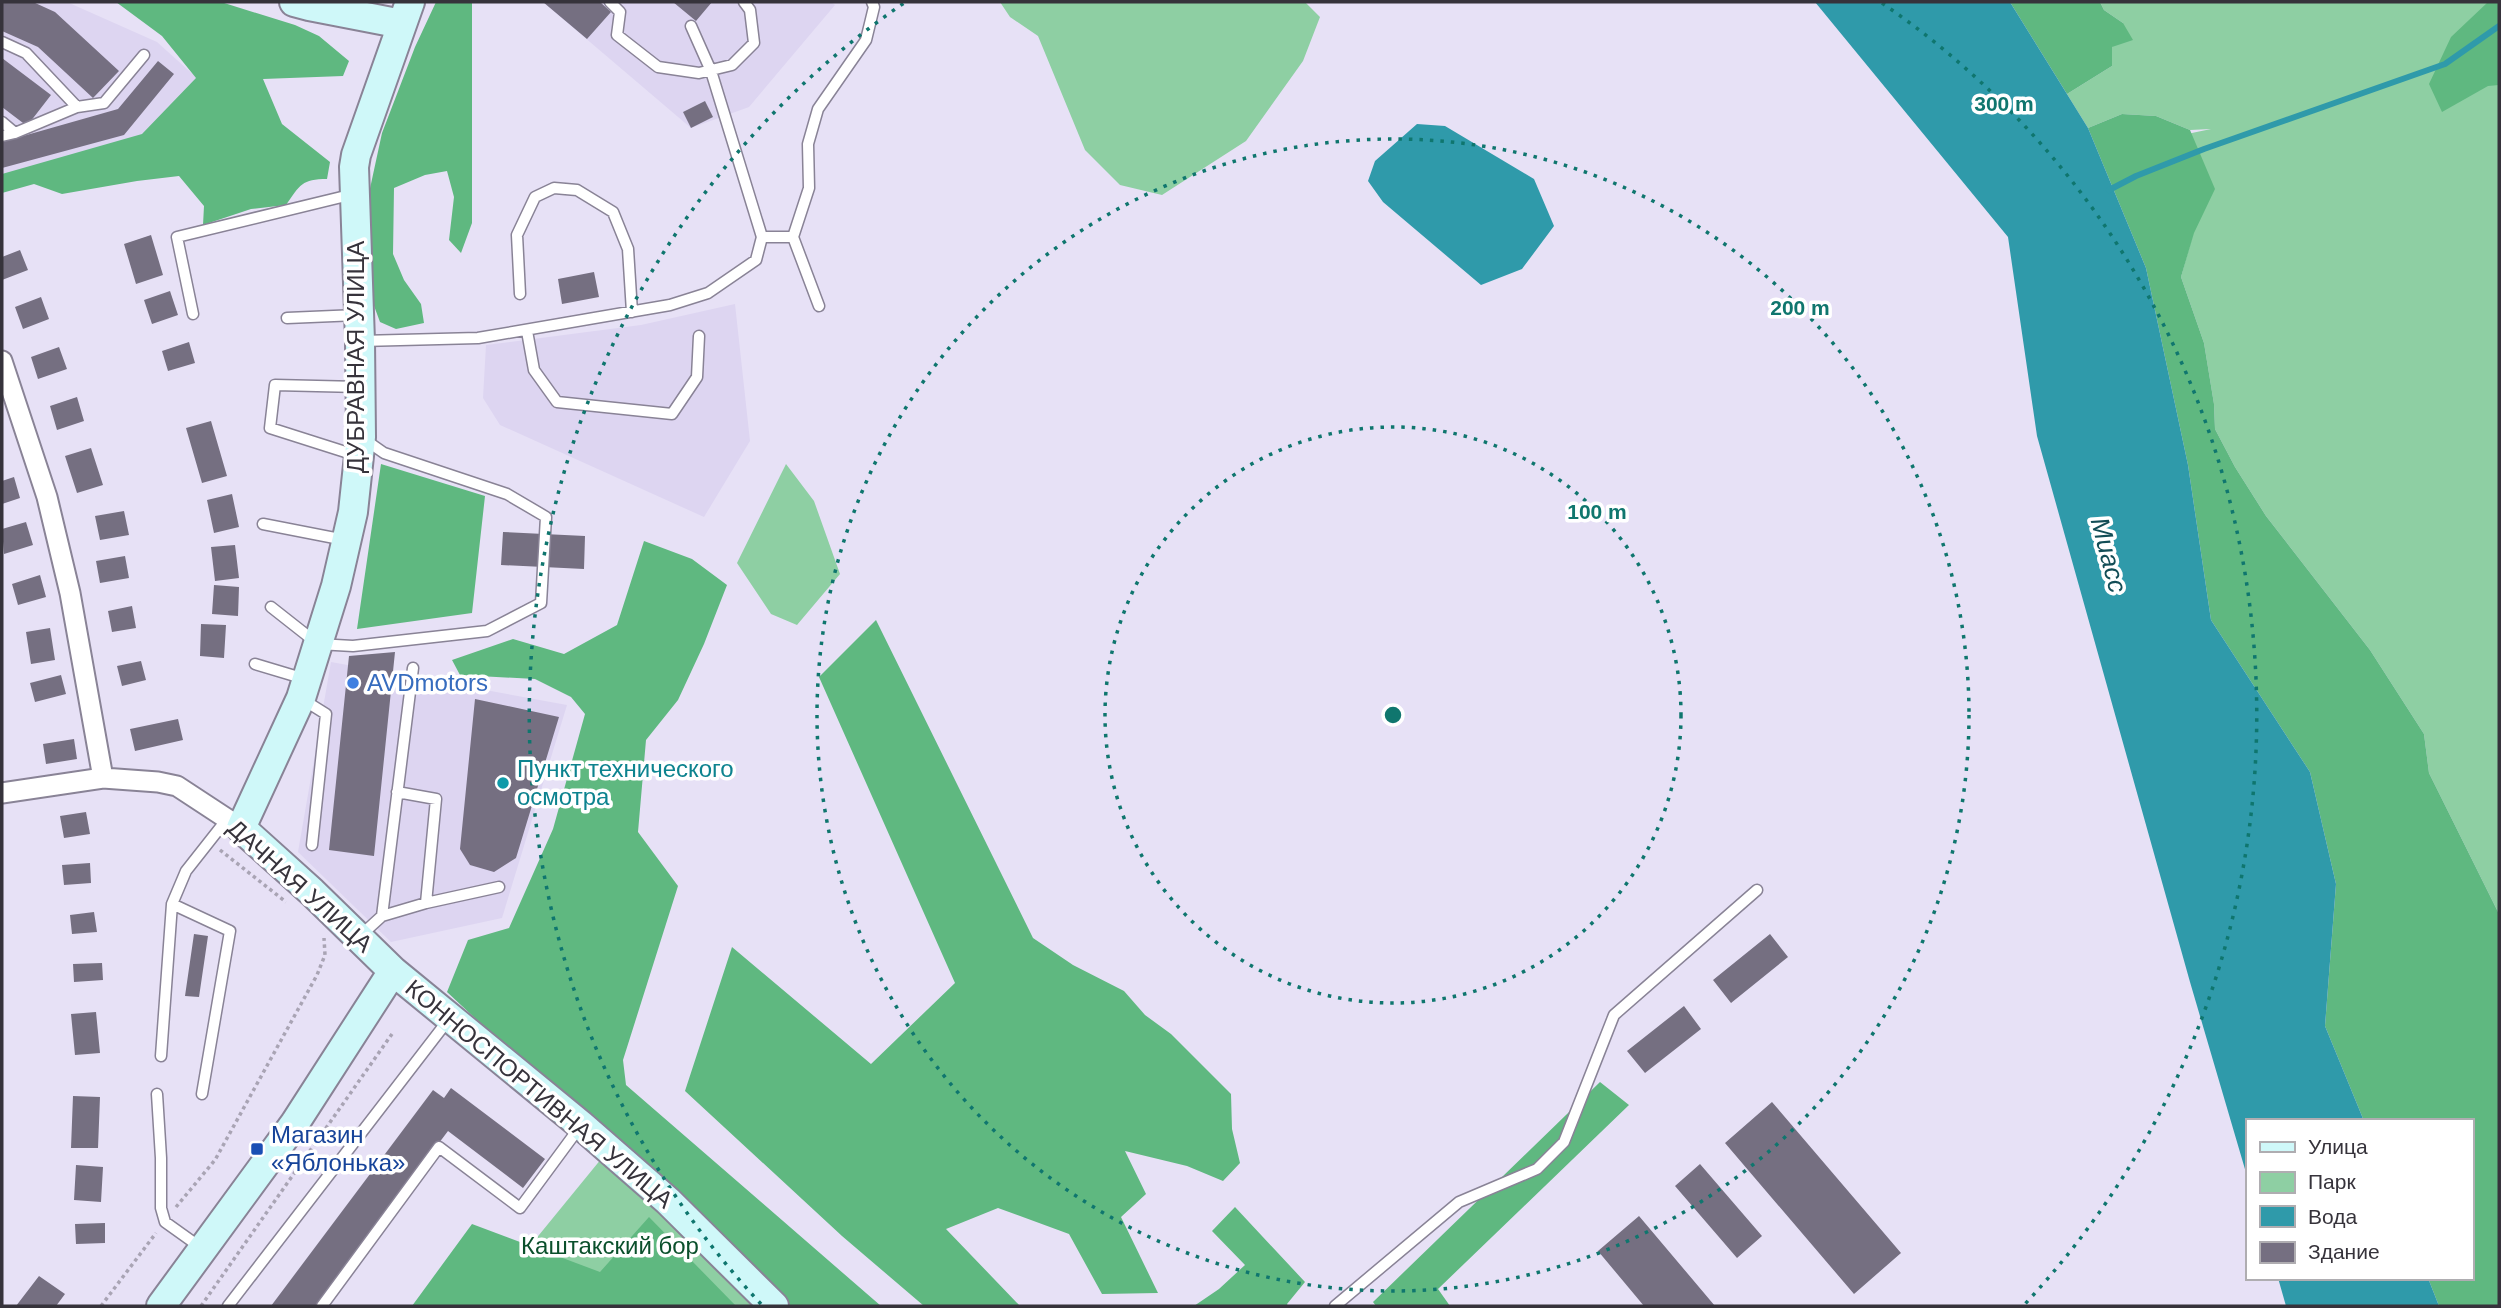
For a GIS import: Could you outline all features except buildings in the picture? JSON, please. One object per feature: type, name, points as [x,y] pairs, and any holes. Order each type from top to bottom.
[{"type":"main road","points":[[295,2],[309,6],[406,13]]},
{"type":"main road","name":"ДУБРАВНАЯ УЛИЦА","points":[[234,823],[304,689],[348,540],[360,447],[354,194],[356,155],[406,13]]},
{"type":"main road","name":"ДАЧНАЯ УЛИЦА","points":[[234,823],[312,891],[393,971]]},
{"type":"main road","points":[[161,1306],[295,1124],[393,971]]},
{"type":"main road","name":"КОННОСПОРТИВНАЯ УЛИЦА","points":[[393,971],[581,1125],[668,1201],[774,1306]]},
{"type":"street","points":[[2,361],[47,497],[70,593],[103,778]]},
{"type":"street","name":"ДАЧНАЯ УЛИЦА","points":[[2,793],[103,778],[158,782],[177,786],[234,823]]},
{"type":"lane","points":[[610,2],[621,12],[617,35],[658,67],[676,71],[711,71],[732,65],[754,43],[750,10],[744,2]]},
{"type":"lane","points":[[819,306],[793,237],[808,188],[808,144],[818,108],[866,40],[874,7],[872,2]]},
{"type":"lane","points":[[287,318],[359,328],[478,338],[670,305],[708,293],[756,260],[762,237],[711,71],[691,26]]},
{"type":"lane","points":[[2,42],[26,52],[77,107]]},
{"type":"lane","points":[[2,136],[77,107],[104,103],[144,55]]},
{"type":"lane","points":[[2,122],[15,133]]},
{"type":"lane","points":[[520,295],[517,235],[535,197],[554,188],[577,190],[613,212],[628,249],[632,312]]},
{"type":"lane","points":[[192,314],[177,237],[354,194]]},
{"type":"lane","points":[[762,237],[793,237]]},
{"type":"lane","points":[[527,331],[534,370],[558,402],[672,414],[697,377],[699,337]]},
{"type":"lane","points":[[271,607],[318,644],[353,646],[487,631],[541,603],[546,517],[507,494],[384,453],[270,428],[275,385],[360,387]]},
{"type":"lane","points":[[263,524],[348,540]]},
{"type":"lane","points":[[255,664],[304,689],[326,713],[312,845]]},
{"type":"lane","points":[[382,916],[413,668]]},
{"type":"lane","points":[[397,792],[436,799],[426,903]]},
{"type":"lane","points":[[161,1056],[172,904],[186,871],[209,842],[234,823]]},
{"type":"lane","points":[[358,937],[382,916],[499,887]]},
{"type":"lane","points":[[1335,1306],[1458,1202],[1537,1169],[1564,1142],[1614,1015],[1757,890]]},
{"type":"lane","points":[[172,904],[230,931],[202,1094]]},
{"type":"lane","points":[[228,1306],[449,1018]]},
{"type":"lane","points":[[157,1094],[161,1158],[160,1208],[165,1222],[203,1249]]},
{"type":"lane","points":[[322,1306],[439,1147],[520,1208],[581,1125]]},
{"type":"path","points":[[209,842],[285,902]]},
{"type":"path","points":[[101,1306],[215,1160],[317,975],[325,955],[325,940],[320,933]]},
{"type":"path","points":[[201,1306],[392,1034]]},
{"type":"shaded area","points":[[2,2],[67,2],[157,42],[197,78],[140,146],[2,185]]},
{"type":"shaded area","points":[[543,2],[831,2],[835,5],[749,107],[691,128]]},
{"type":"shaded area","points":[[735,304],[750,441],[704,517],[500,425],[483,398],[486,345],[641,325]]},
{"type":"shaded area","points":[[331,662],[567,705],[502,918],[391,942],[298,852]]},
{"type":"green space","points":[[116,2],[221,2],[295,25],[319,36],[349,61],[343,76],[263,79],[282,124],[330,162],[327,179],[302,184],[286,205],[251,209],[203,225],[204,206],[179,176],[62,194],[34,184],[2,193],[2,174],[142,134],[196,78],[162,36]]},
{"type":"green space","points":[[436,2],[472,2],[472,223],[461,253],[449,240],[454,197],[447,171],[425,175],[394,188],[393,254],[404,280],[421,304],[424,323],[396,329],[380,322],[370,295],[366,207],[382,133],[415,47]]},
{"type":"green space","points":[[1000,2],[1305,2],[1320,17],[1303,61],[1246,141],[1162,195],[1120,185],[1085,150],[1038,36],[1010,17]]},
{"type":"green space","points":[[2010,2],[2100,2],[2104,10],[2123,23],[2133,40],[2112,47],[2112,66],[2067,94]]},
{"type":"green space","points":[[2100,2],[2499,2],[2499,914],[2429,773],[2424,734],[2370,650],[2266,516],[2215,429],[2214,404],[2204,343],[2181,277],[2193,234],[2114,187],[2102,161],[2144,143],[2211,129],[2190,130],[2156,116],[2122,114],[2088,128],[2067,94],[2112,66],[2112,47],[2123,23],[2104,10]]},
{"type":"green space","points":[[2488,2],[2499,2],[2499,85],[2488,86],[2442,112],[2429,84],[2451,37]]},
{"type":"green space","points":[[2122,114],[2156,116],[2190,130],[2215,189],[2194,233],[2181,277],[2204,343],[2214,404],[2215,429],[2266,516],[2370,650],[2424,734],[2429,773],[2499,914],[2499,1306],[2439,1306],[2429,1280],[2473,1280],[2473,1119],[2363,1119],[2325,1026],[2336,884],[2310,772],[2211,620],[2188,465],[2146,268],[2088,128]]},
{"type":"green space","points":[[381,464],[485,496],[472,613],[357,629]]},
{"type":"green space","points":[[786,464],[814,501],[840,574],[797,625],[771,614],[737,563]]},
{"type":"green space","points":[[644,541],[692,559],[727,585],[678,700],[646,740],[638,832],[678,886],[623,1060],[626,1085],[881,1306],[783,1306],[447,992],[468,940],[509,928],[553,829],[585,714],[571,697],[535,679],[460,675],[452,660],[513,639],[564,654],[617,625]]},
{"type":"green space","points":[[876,620],[1033,938],[1073,965],[1124,991],[1145,1015],[1171,1034],[1231,1094],[1232,1129],[1240,1163],[1223,1181],[1187,1166],[1125,1151],[1146,1194],[1121,1217],[1158,1293],[1102,1294],[1069,1234],[998,1208],[946,1229],[1020,1306],[924,1306],[842,1236],[685,1091],[732,947],[871,1064],[955,983],[819,677]]},
{"type":"green space","points":[[1600,1082],[1629,1105],[1438,1289],[1450,1306],[1376,1306],[1373,1302]]},
{"type":"green space","name":"Каштакский бор","points":[[606,1153],[755,1306],[481,1306]]},
{"type":"green space","points":[[1235,1207],[1305,1282],[1288,1306],[1194,1306],[1219,1289],[1245,1265],[1212,1231]]},
{"type":"green space","points":[[649,1217],[736,1306],[412,1306],[472,1224],[600,1272]]},
{"type":"water","name":"Миасс","points":[[1815,2],[2010,2],[2088,128],[2146,268],[2188,465],[2211,620],[2310,772],[2336,884],[2325,1026],[2363,1119],[2246,1119],[2246,1173],[2037,436],[2008,237]]},
{"type":"water","points":[[1417,124],[1445,126],[1534,179],[1554,226],[1522,269],[1481,285],[1383,202],[1368,181],[1375,161]]},
{"type":"water","points":[[2279,1280],[2429,1280],[2439,1306],[2286,1306]]},
{"type":"waterway","points":[[2109,190],[2136,176],[2204,149],[2445,64],[2499,26]]},
{"type":"place","name":"AVDmotors","points":[[353,683]]},
{"type":"place","name":"Пункт технического осмотра","points":[[503,783]]},
{"type":"place","name":"Магазин «Яблонька»","points":[[257,1149]]}]
